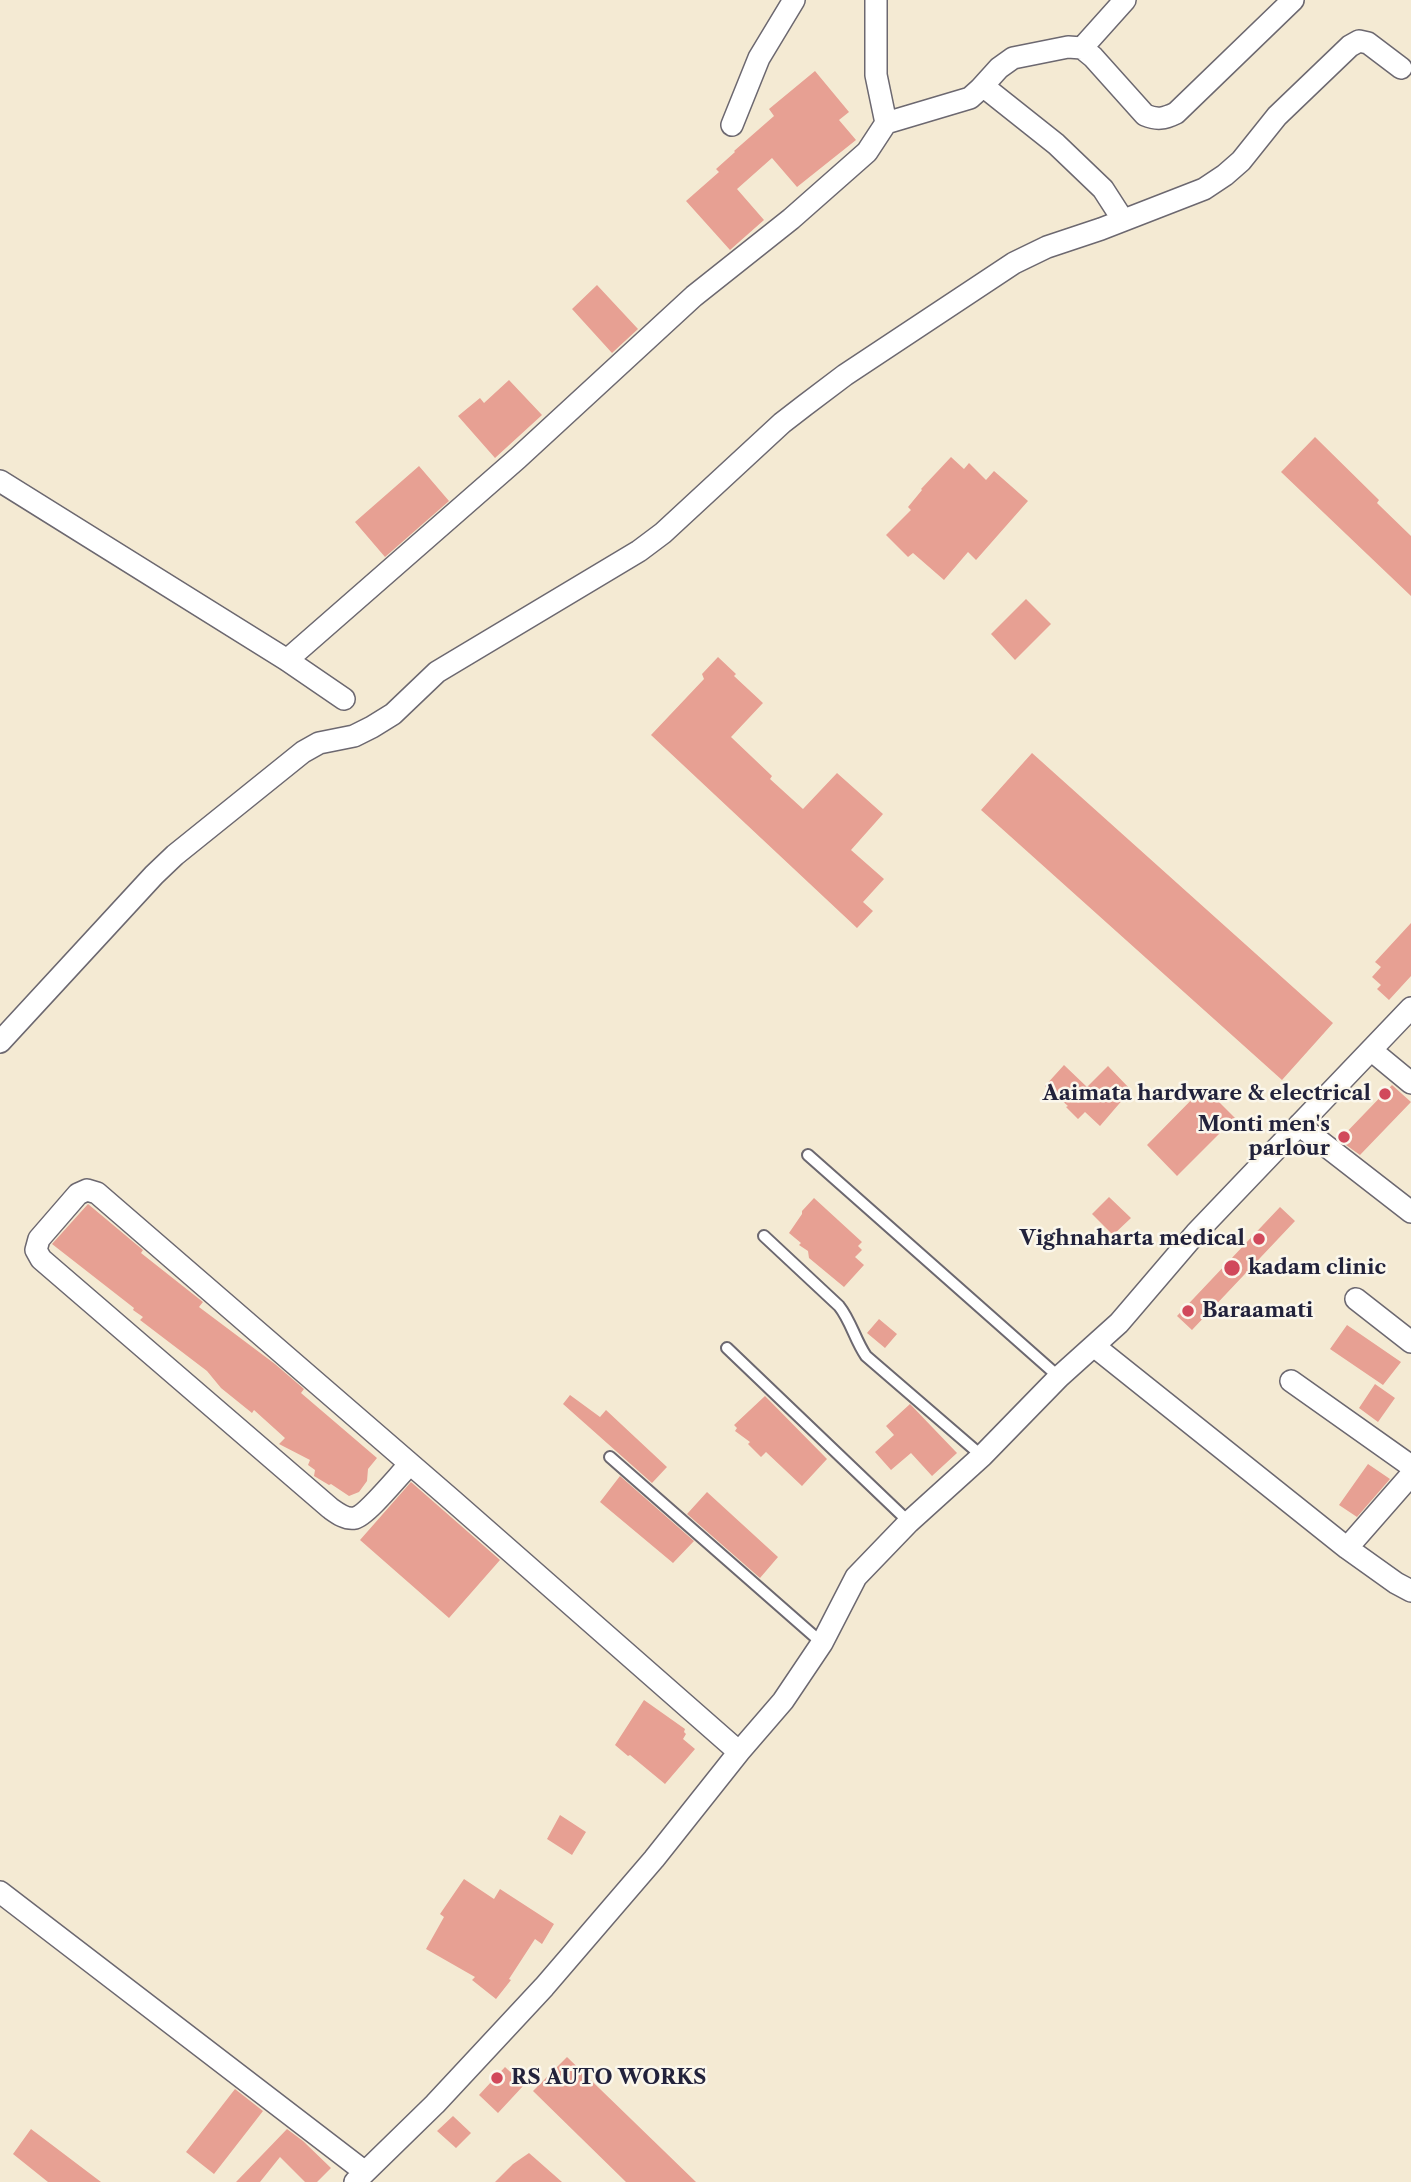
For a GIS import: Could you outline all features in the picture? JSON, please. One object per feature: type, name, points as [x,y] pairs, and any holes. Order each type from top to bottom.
[{"type":"street","points":[[732,125],[760,58],[794,0]]},
{"type":"street","points":[[1082,48],[1125,0]]},
{"type":"street","points":[[287,660],[518,458],[694,296],[791,219],[867,152],[886,123],[970,97],[1013,58],[1068,47],[1082,48],[1093,57],[1144,115],[1156,120],[1164,119],[1176,113],[1293,0]]},
{"type":"street","points":[[871,4],[876,75],[886,123]]},
{"type":"street","points":[[0,1042],[161,869],[303,752],[319,743],[354,736],[372,727],[393,713],[437,672],[639,551],[663,533],[804,405],[845,375],[1014,263],[1047,247],[1204,189],[1241,161],[1277,116],[1350,46],[1359,41],[1368,43],[1401,68]]},
{"type":"street","points":[[983,86],[1056,144],[1103,189],[1124,220]]},
{"type":"street","points":[[0,481],[287,660],[344,699]]},
{"type":"street","points":[[0,1892],[360,2177],[435,2104],[544,1987],[654,1859],[738,1752],[783,1701],[822,1643],[856,1577],[909,1522],[982,1456],[1059,1377],[1119,1323],[1196,1233],[1411,1008]]},
{"type":"street","points":[[1371,1050],[1411,1083]]},
{"type":"street","points":[[1299,1125],[1411,1212]]},
{"type":"street","points":[[410,1464],[365,1513],[354,1518],[344,1517],[330,1508],[41,1259],[36,1250],[39,1239],[78,1194],[87,1190],[97,1193],[410,1464],[738,1752]]},
{"type":"street","points":[[1356,1299],[1411,1342]]},
{"type":"street","points":[[1094,1346],[1347,1548],[1411,1591]]},
{"type":"street","points":[[1291,1381],[1411,1466]]},
{"type":"street","points":[[1347,1548],[1411,1475]]},
{"type":"lane","points":[[808,1155],[1059,1377]]},
{"type":"lane","points":[[764,1236],[839,1306],[847,1316],[866,1356],[982,1456]]},
{"type":"lane","points":[[727,1348],[909,1522]]},
{"type":"lane","points":[[610,1457],[822,1643]]},
{"type":"building","points":[[815,71],[849,112],[839,120],[856,140],[797,187],[772,158],[737,189],[764,220],[730,250],[686,201],[719,172],[716,169],[734,151],[774,116],[769,109]]},
{"type":"building","points":[[597,285],[638,329],[612,353],[572,309]]},
{"type":"building","points":[[509,380],[542,415],[495,458],[458,416],[480,398],[484,403]]},
{"type":"building","points":[[1315,437],[1411,536],[1411,596],[1281,472]]},
{"type":"building","points":[[951,457],[964,469],[969,463],[986,480],[994,471],[1028,501],[976,560],[968,552],[944,580],[913,553],[908,557],[886,535],[911,510],[908,507],[921,489]]},
{"type":"building","points":[[419,466],[449,501],[385,557],[355,522]]},
{"type":"building","points":[[1026,599],[1051,624],[1015,660],[991,634]]},
{"type":"building","points":[[718,657],[763,703],[731,737],[772,776],[770,779],[803,809],[837,773],[883,814],[851,850],[884,879],[863,902],[873,911],[857,928],[651,735],[704,679],[702,674]]},
{"type":"building","points":[[1032,753],[1333,1023],[1282,1080],[981,810]]},
{"type":"building","points":[[1411,923],[1411,976],[1389,1000],[1377,989],[1381,985],[1372,977],[1381,967],[1375,962]]},
{"type":"building","points":[[1064,1065],[1087,1087],[1108,1066],[1131,1090],[1100,1126],[1085,1112],[1078,1119],[1066,1107],[1068,1106],[1045,1086]]},
{"type":"building","points":[[1392,1085],[1411,1102],[1360,1155],[1339,1140]]},
{"type":"building","points":[[1204,1087],[1235,1118],[1177,1176],[1147,1145]]},
{"type":"building","points":[[1109,1197],[1131,1218],[1113,1235],[1092,1214]]},
{"type":"building","points":[[814,1198],[862,1242],[858,1246],[862,1250],[855,1257],[864,1265],[844,1287],[809,1258],[808,1251],[789,1233],[802,1211]]},
{"type":"building","points":[[88,1204],[143,1250],[141,1253],[203,1302],[199,1307],[275,1364],[304,1389],[301,1393],[377,1458],[368,1469],[367,1481],[359,1492],[349,1496],[314,1476],[315,1470],[308,1465],[310,1460],[279,1444],[285,1438],[254,1410],[252,1413],[221,1388],[207,1371],[140,1320],[143,1317],[133,1310],[134,1308],[52,1244]]},
{"type":"building","points":[[1280,1207],[1295,1221],[1192,1330],[1177,1316]]},
{"type":"building","points":[[879,1319],[897,1334],[885,1348],[867,1333]]},
{"type":"building","points":[[1347,1325],[1401,1362],[1383,1385],[1330,1349]]},
{"type":"building","points":[[1375,1384],[1395,1398],[1378,1422],[1359,1408]]},
{"type":"building","points":[[570,1395],[600,1417],[606,1410],[667,1467],[652,1483],[563,1404]]},
{"type":"building","points":[[765,1396],[827,1459],[802,1486],[766,1452],[761,1457],[748,1444],[750,1442],[735,1431],[737,1428],[734,1425]]},
{"type":"building","points":[[910,1404],[957,1453],[932,1476],[911,1453],[891,1470],[875,1452],[894,1435],[886,1426]]},
{"type":"building","points":[[1368,1464],[1390,1479],[1357,1517],[1339,1505]]},
{"type":"building","points":[[620,1476],[694,1541],[673,1563],[600,1502]]},
{"type":"building","points":[[411,1482],[500,1560],[449,1618],[360,1540]]},
{"type":"building","points":[[707,1492],[778,1557],[760,1578],[687,1514]]},
{"type":"building","points":[[644,1700],[685,1729],[683,1739],[695,1749],[665,1784],[615,1745]]},
{"type":"building","points":[[560,1815],[586,1832],[572,1855],[547,1839]]},
{"type":"building","points":[[464,1879],[494,1899],[500,1889],[554,1924],[542,1944],[535,1939],[509,1979],[511,1980],[496,1999],[472,1980],[475,1977],[426,1949],[444,1917],[440,1914]]},
{"type":"building","points":[[567,2057],[696,2182],[626,2182],[533,2091]]},
{"type":"building","points":[[505,2067],[524,2085],[498,2113],[479,2095]]},
{"type":"building","points":[[235,2089],[263,2111],[214,2174],[186,2152]]},
{"type":"building","points":[[453,2116],[471,2133],[456,2148],[437,2131]]},
{"type":"building","points":[[31,2129],[101,2182],[48,2182],[13,2154]]},
{"type":"building","points":[[287,2129],[331,2168],[317,2182],[305,2182],[280,2157],[260,2182],[236,2182]]},
{"type":"building","points":[[529,2153],[562,2182],[495,2182],[513,2164]]},
{"type":"place","name":"Aaimata hardware & electrical","points":[[1385,1094]]},
{"type":"place","name":"Monti men's parlour","points":[[1344,1137]]},
{"type":"place","name":"Vighnaharta medical","points":[[1259,1239]]},
{"type":"place","name":"kadam clinic","points":[[1232,1268]]},
{"type":"place","name":"Baraamati","points":[[1188,1311]]},
{"type":"place","name":"RS AUTO WORKS","points":[[497,2078]]}]
